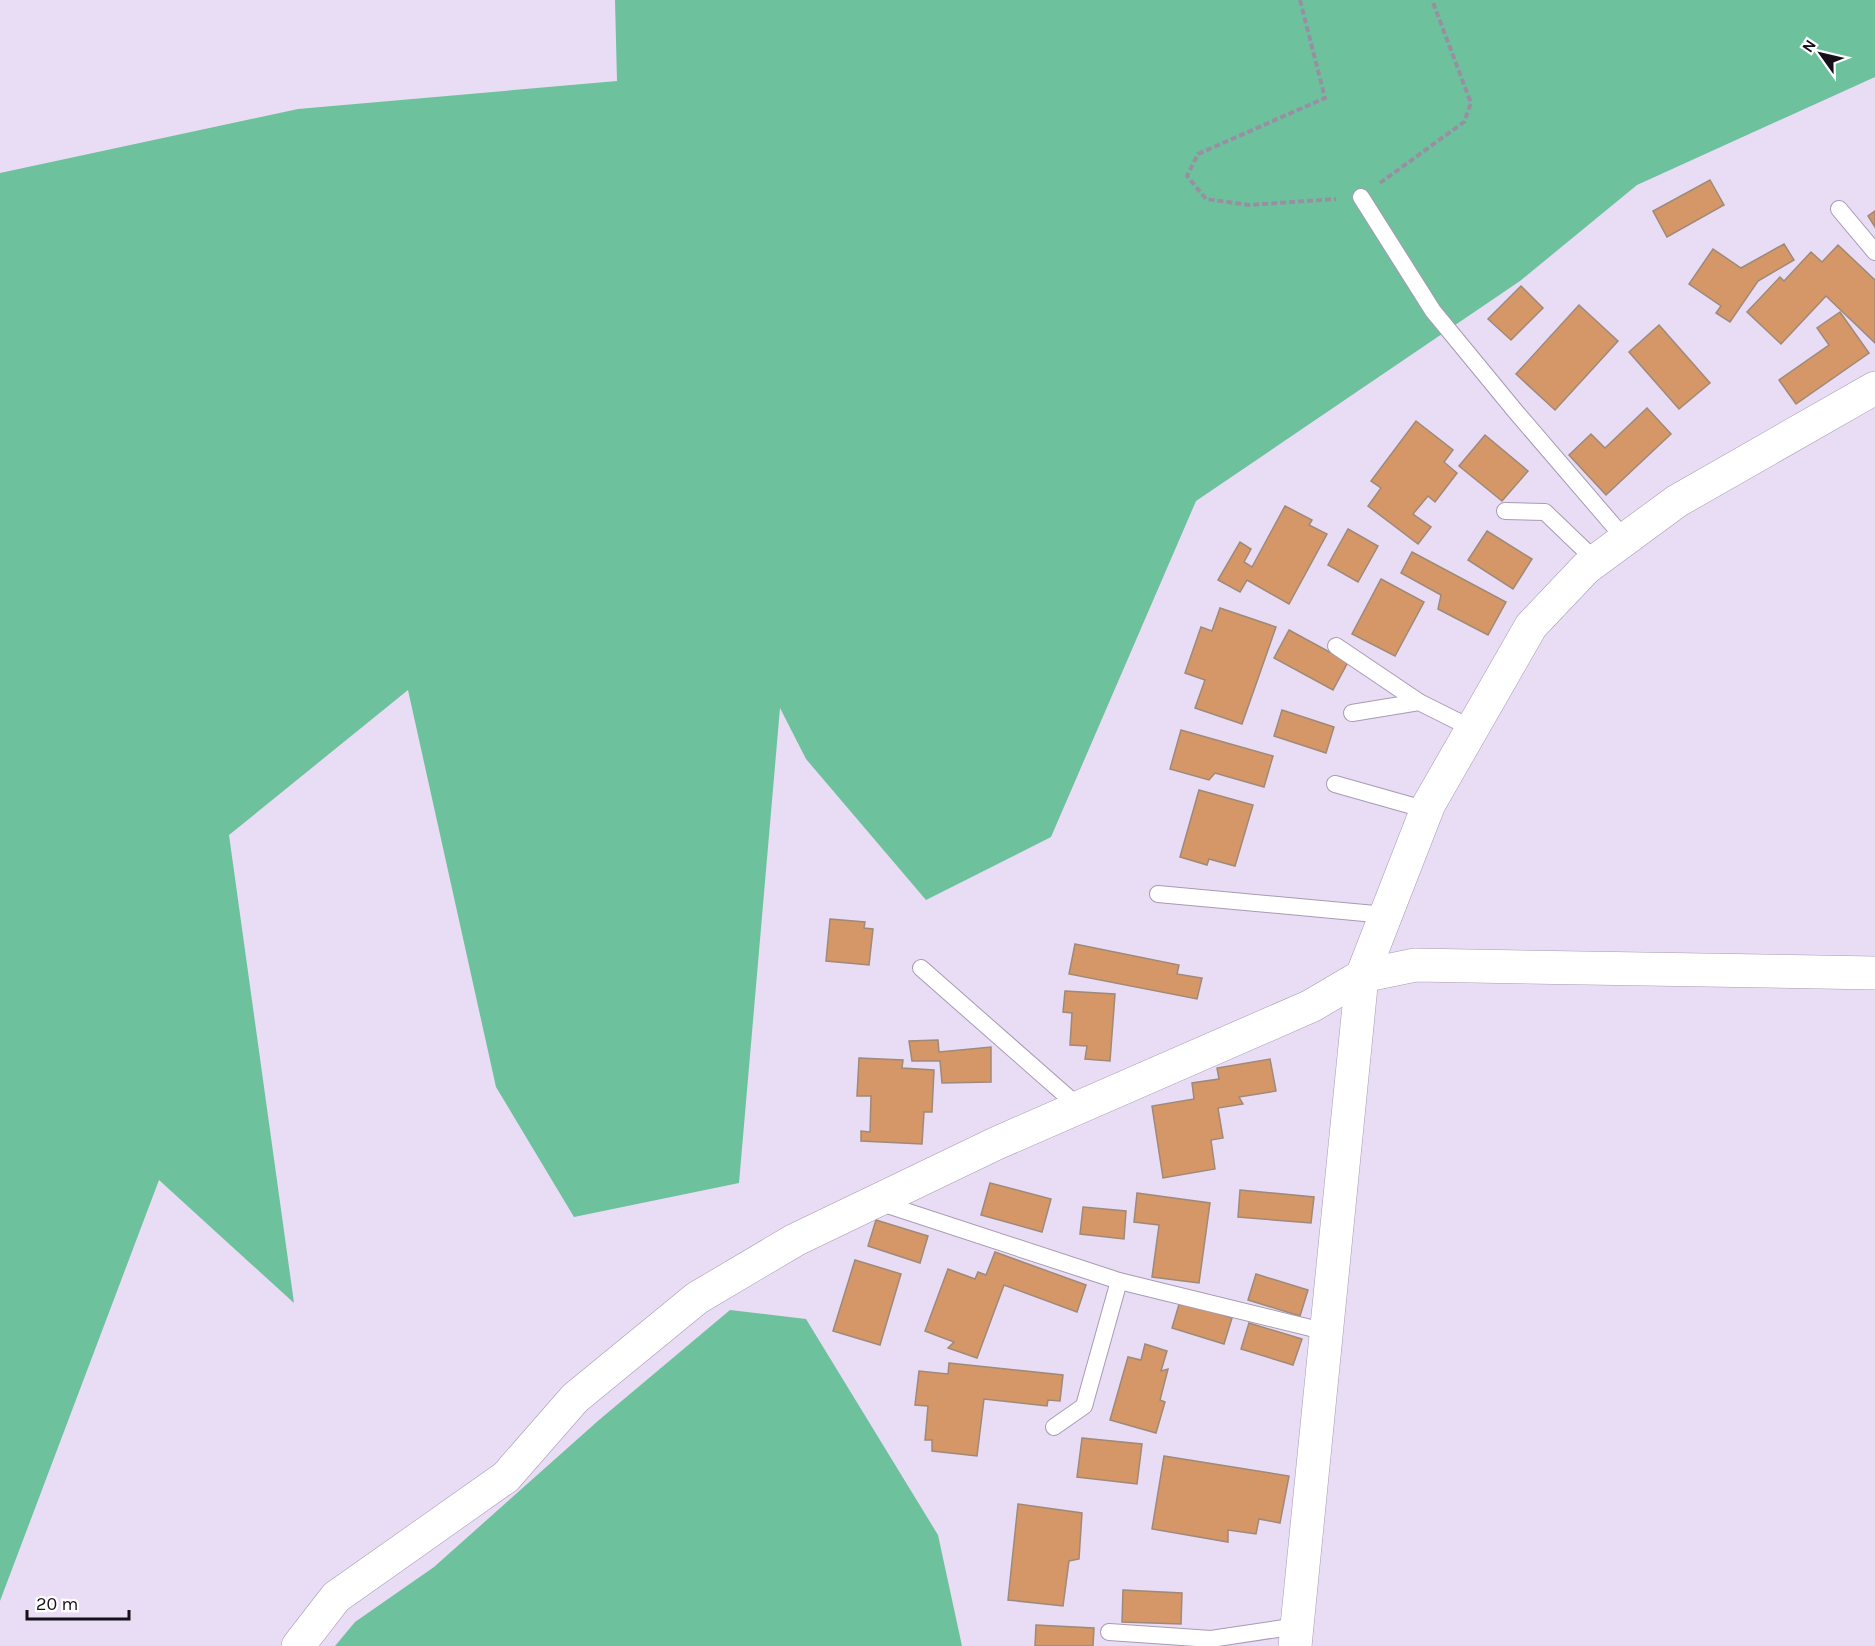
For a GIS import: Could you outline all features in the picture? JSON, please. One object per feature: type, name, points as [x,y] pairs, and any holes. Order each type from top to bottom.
[{"type":"street","points":[[1296,1636],[1362,976],[1427,810],[1531,626],[1586,567],[1677,501],[1875,388]]},
{"type":"street","points":[[298,1646],[336,1598],[506,1476],[575,1398],[697,1298],[795,1240],[874,1201],[1079,1107],[1311,1006],[1362,976],[1415,964],[1875,973]]},
{"type":"lane","points":[[1361,197],[1433,311],[1625,539]]},
{"type":"lane","points":[[1839,209],[1875,252]]},
{"type":"lane","points":[[1505,511],[1545,512],[1595,560]]},
{"type":"lane","points":[[1336,646],[1419,702],[1473,729]]},
{"type":"lane","points":[[1352,713],[1419,702]]},
{"type":"lane","points":[[1335,784],[1427,810]]},
{"type":"lane","points":[[1158,894],[1386,915]]},
{"type":"lane","points":[[921,968],[1079,1107]]},
{"type":"lane","points":[[874,1201],[1119,1281],[1327,1332]]},
{"type":"lane","points":[[1054,1427],[1084,1406],[1119,1281]]},
{"type":"lane","points":[[1109,1632],[1211,1639],[1296,1636]]},
{"type":"path","points":[[1300,0],[1325,98],[1198,154],[1187,176],[1206,199],[1249,205],[1361,197],[1464,122],[1471,103],[1432,0]]},
{"type":"green space","points":[[615,0],[1875,0],[1875,77],[1637,185],[1520,281],[1196,501],[1051,837],[926,900],[806,759],[780,708],[739,1183],[574,1217],[496,1087],[408,690],[229,835],[294,1303],[159,1180],[0,1601],[0,173],[298,109],[617,81]]},
{"type":"green space","points":[[730,1310],[806,1319],[938,1535],[962,1646],[335,1646],[355,1622],[434,1567],[599,1420]]},
{"type":"building","points":[[1710,180],[1724,205],[1667,237],[1653,211]]},
{"type":"building","points":[[1875,211],[1875,227],[1868,216]]},
{"type":"building","points":[[1784,244],[1794,260],[1758,281],[1730,322],[1716,313],[1721,306],[1689,284],[1713,249],[1741,268]]},
{"type":"building","points":[[1838,245],[1875,280],[1875,343],[1826,296],[1781,344],[1747,312],[1780,277],[1784,281],[1811,252],[1822,262]]},
{"type":"building","points":[[1521,286],[1543,308],[1511,340],[1488,319]]},
{"type":"building","points":[[1579,305],[1618,341],[1555,410],[1516,374]]},
{"type":"building","points":[[1840,312],[1869,353],[1796,404],[1779,380],[1829,345],[1817,328]]},
{"type":"building","points":[[1659,325],[1710,383],[1679,409],[1629,352]]},
{"type":"building","points":[[1647,408],[1671,434],[1606,495],[1569,455],[1591,434],[1605,448]]},
{"type":"building","points":[[1416,421],[1453,450],[1444,462],[1457,473],[1435,502],[1428,496],[1413,514],[1431,527],[1418,544],[1368,506],[1381,488],[1371,481]]},
{"type":"building","points":[[1485,435],[1528,471],[1502,501],[1459,466]]},
{"type":"building","points":[[1285,506],[1312,520],[1309,525],[1327,534],[1289,604],[1247,580],[1240,592],[1218,580],[1240,542],[1251,549],[1244,562],[1252,567]]},
{"type":"building","points":[[1348,529],[1378,546],[1358,582],[1328,565]]},
{"type":"building","points":[[1487,531],[1532,559],[1513,589],[1468,560]]},
{"type":"building","points":[[1412,552],[1506,602],[1488,635],[1438,609],[1441,595],[1401,573]]},
{"type":"building","points":[[1381,579],[1424,602],[1395,656],[1352,634]]},
{"type":"building","points":[[1220,608],[1276,627],[1242,724],[1195,708],[1205,680],[1185,673],[1201,627],[1212,631]]},
{"type":"building","points":[[1289,630],[1348,662],[1333,690],[1274,658]]},
{"type":"building","points":[[1282,710],[1334,727],[1326,753],[1274,736]]},
{"type":"building","points":[[1181,730],[1273,756],[1264,787],[1215,773],[1209,780],[1170,769]]},
{"type":"building","points":[[1199,790],[1253,805],[1235,866],[1209,859],[1207,865],[1180,857]]},
{"type":"building","points":[[830,919],[865,922],[864,928],[873,929],[869,965],[826,961]]},
{"type":"building","points":[[1075,944],[1179,965],[1177,974],[1202,978],[1197,999],[1069,974]]},
{"type":"building","points":[[1065,991],[1115,994],[1110,1061],[1085,1059],[1087,1046],[1070,1045],[1072,1013],[1063,1012]]},
{"type":"building","points":[[938,1040],[939,1052],[991,1047],[991,1082],[942,1083],[940,1061],[912,1061],[909,1041]]},
{"type":"building","points":[[859,1058],[903,1060],[902,1068],[934,1070],[932,1112],[924,1112],[922,1144],[861,1141],[861,1131],[870,1132],[871,1096],[857,1096]]},
{"type":"building","points":[[1270,1059],[1276,1091],[1239,1097],[1243,1104],[1218,1108],[1223,1138],[1211,1140],[1215,1169],[1163,1178],[1152,1106],[1194,1099],[1192,1083],[1219,1079],[1217,1068]]},
{"type":"building","points":[[990,1183],[1051,1199],[1042,1232],[981,1215]]},
{"type":"building","points":[[1240,1190],[1314,1197],[1311,1223],[1238,1217]]},
{"type":"building","points":[[1137,1193],[1210,1203],[1199,1283],[1152,1277],[1159,1225],[1134,1222]]},
{"type":"building","points":[[1083,1207],[1126,1211],[1124,1239],[1080,1234]]},
{"type":"building","points":[[876,1220],[928,1236],[920,1263],[868,1246]]},
{"type":"building","points":[[995,1252],[1086,1285],[1077,1312],[1004,1285],[977,1358],[948,1348],[954,1342],[925,1331],[948,1269],[975,1279],[978,1272],[986,1275]]},
{"type":"building","points":[[855,1260],[901,1274],[880,1345],[833,1331]]},
{"type":"building","points":[[1256,1274],[1308,1290],[1300,1316],[1248,1300]]},
{"type":"building","points":[[1180,1301],[1232,1318],[1224,1344],[1172,1328]]},
{"type":"building","points":[[1249,1323],[1302,1339],[1293,1365],[1241,1349]]},
{"type":"building","points":[[1145,1344],[1167,1351],[1161,1371],[1168,1369],[1160,1400],[1165,1402],[1156,1433],[1110,1420],[1128,1357],[1141,1360]]},
{"type":"building","points":[[949,1363],[1063,1375],[1060,1401],[1048,1400],[1047,1406],[984,1399],[977,1456],[932,1451],[932,1440],[925,1440],[928,1406],[915,1405],[919,1371],[948,1374]]},
{"type":"building","points":[[1082,1438],[1142,1444],[1137,1484],[1077,1477]]},
{"type":"building","points":[[1164,1456],[1289,1476],[1280,1523],[1259,1519],[1256,1534],[1228,1530],[1228,1542],[1152,1529]]},
{"type":"building","points":[[1018,1504],[1082,1513],[1079,1559],[1069,1561],[1063,1606],[1008,1600]]},
{"type":"building","points":[[1123,1590],[1182,1593],[1181,1624],[1122,1622]]},
{"type":"building","points":[[1036,1625],[1094,1628],[1093,1646],[1035,1646]]}]
